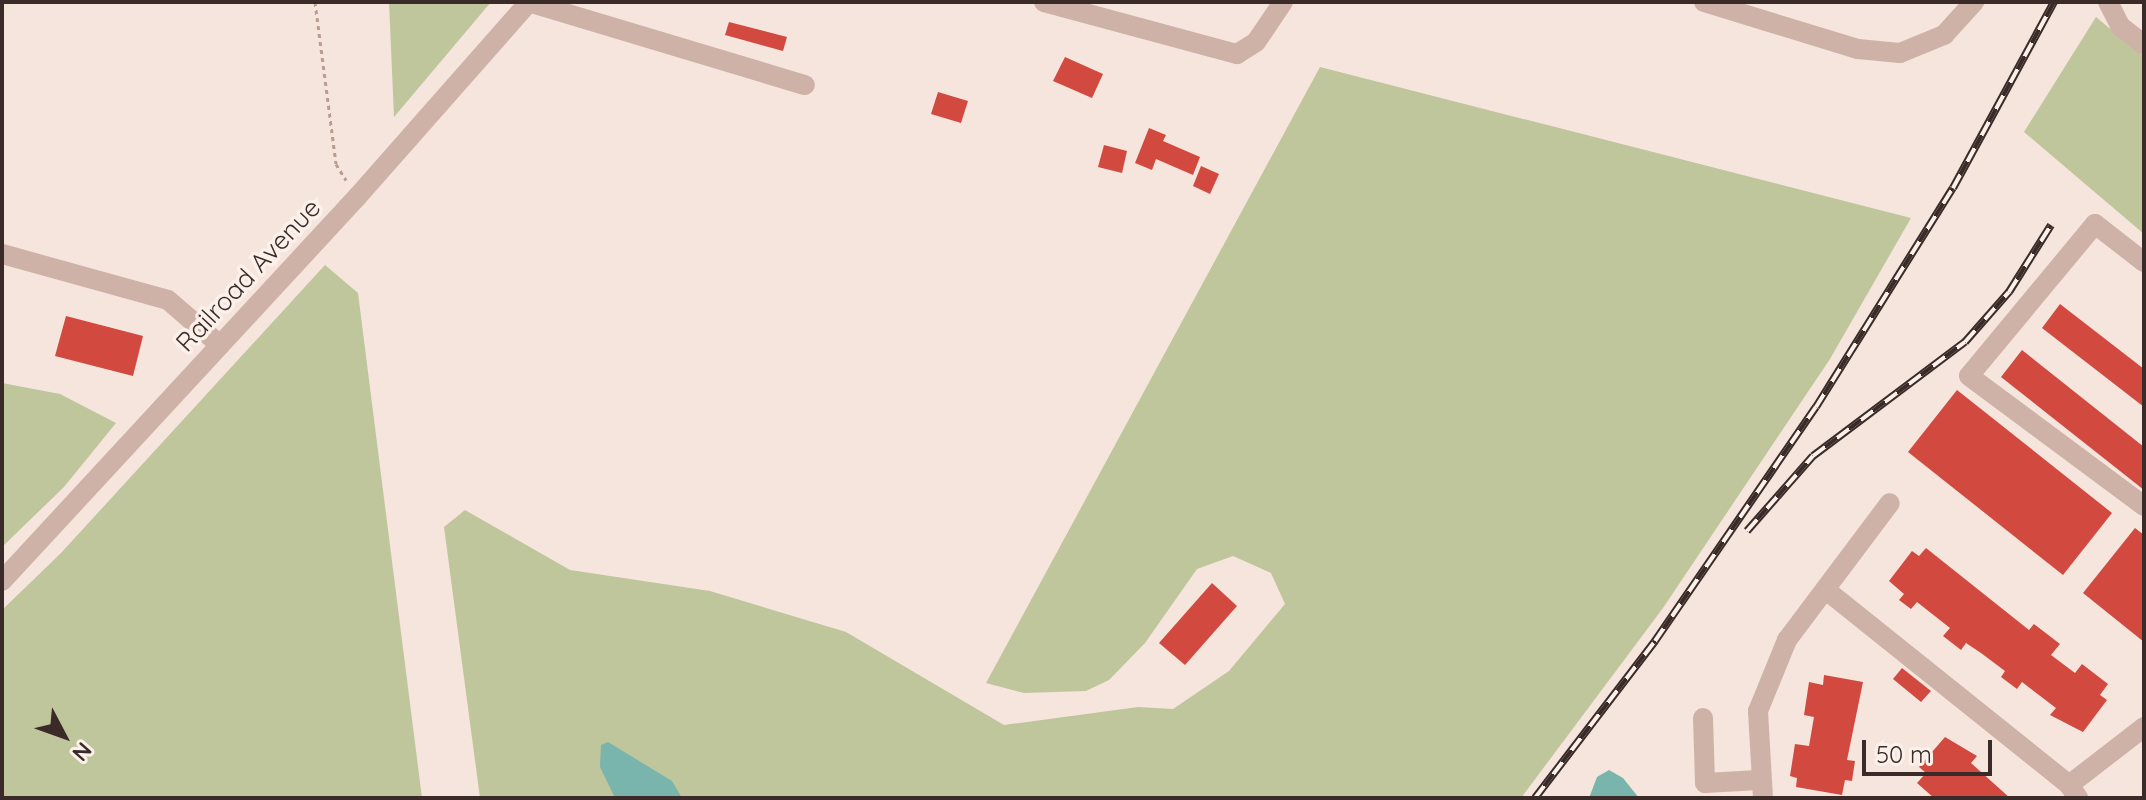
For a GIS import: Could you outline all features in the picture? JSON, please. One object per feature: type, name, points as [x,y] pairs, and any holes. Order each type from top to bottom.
[{"type":"street","name":"Railroad Avenue","points":[[2,581],[358,196],[528,2]]},
{"type":"street","points":[[528,2],[805,85]]},
{"type":"street","points":[[1044,2],[1237,54],[1256,42],[1283,2]]},
{"type":"street","points":[[1704,2],[1858,49],[1900,53],[1944,35],[1974,2]]},
{"type":"street","points":[[2108,2],[2120,26],[2144,45]]},
{"type":"street","points":[[2144,262],[2095,224],[1969,376],[2144,506]]},
{"type":"street","points":[[2,254],[168,300],[220,345]]},
{"type":"street","points":[[1703,718],[1706,790],[1761,789],[1758,711],[1787,640],[1890,503]]},
{"type":"street","points":[[1826,590],[2073,792],[2144,727]]},
{"type":"path","points":[[315,2],[336,164],[358,196]]},
{"type":"green space","points":[[389,2],[491,2],[394,117]]},
{"type":"green space","points":[[2096,17],[2144,57],[2144,234],[2024,132]]},
{"type":"green space","points":[[1320,67],[1911,218],[1830,359],[1663,608],[1521,798],[480,798],[444,527],[465,510],[570,570],[710,591],[846,632],[1004,725],[1138,707],[1173,709],[1229,671],[1285,604],[1271,573],[1233,556],[1197,569],[1145,643],[1109,680],[1086,691],[1024,693],[986,683]]},
{"type":"green space","points":[[325,265],[358,293],[422,798],[2,798],[2,610],[61,553]]},
{"type":"green space","points":[[2,383],[60,394],[116,423],[64,487],[2,547]]},
{"type":"water","points":[[608,742],[672,781],[682,798],[615,798],[600,767],[601,745]]},
{"type":"water","points":[[1609,770],[1623,778],[1639,798],[1589,798],[1597,777]]},
{"type":"building","points":[[729,22],[787,37],[783,51],[725,35]]},
{"type":"building","points":[[1065,57],[1103,74],[1092,98],[1053,81]]},
{"type":"building","points":[[938,92],[968,101],[961,123],[931,114]]},
{"type":"building","points":[[1149,128],[1166,135],[1163,141],[1200,157],[1193,175],[1156,159],[1152,170],[1135,163]]},
{"type":"building","points":[[1104,145],[1127,151],[1122,173],[1098,167]]},
{"type":"building","points":[[1201,166],[1219,174],[1210,194],[1193,186]]},
{"type":"building","points":[[2060,304],[2144,369],[2144,407],[2042,328]]},
{"type":"building","points":[[66,316],[143,336],[133,376],[55,356]]},
{"type":"building","points":[[2022,350],[2144,447],[2144,490],[2001,377]]},
{"type":"building","points":[[1957,390],[2112,513],[2063,575],[1908,452]]},
{"type":"building","points":[[2135,528],[2144,535],[2144,642],[2083,593]]},
{"type":"building","points":[[1926,548],[2029,630],[2034,624],[2060,644],[2051,655],[2075,673],[2082,664],[2108,684],[2100,695],[2107,700],[2083,732],[2050,715],[2056,708],[2022,682],[2017,689],[2001,677],[2005,671],[1981,653],[1966,643],[1961,650],[1943,636],[1950,628],[1917,602],[1911,609],[1899,600],[1904,594],[1889,581],[1912,551],[1919,556]]},
{"type":"building","points":[[1212,583],[1237,606],[1185,665],[1159,643]]},
{"type":"building","points":[[1902,668],[1931,691],[1921,702],[1893,679]]},
{"type":"building","points":[[1824,675],[1863,682],[1847,760],[1855,761],[1852,781],[1845,780],[1842,795],[1796,787],[1797,778],[1790,776],[1795,744],[1809,746],[1814,717],[1804,715],[1809,682],[1823,685]]},
{"type":"building","points":[[1945,737],[1977,756],[1971,763],[2010,798],[1934,798],[1917,783],[1926,773],[1919,767]]},
{"type":"railway","points":[[1535,798],[1655,641],[1816,407],[1953,188],[2054,2]]},
{"type":"railway","points":[[1747,531],[1813,456],[1965,342],[2009,292],[2051,225]]}]
